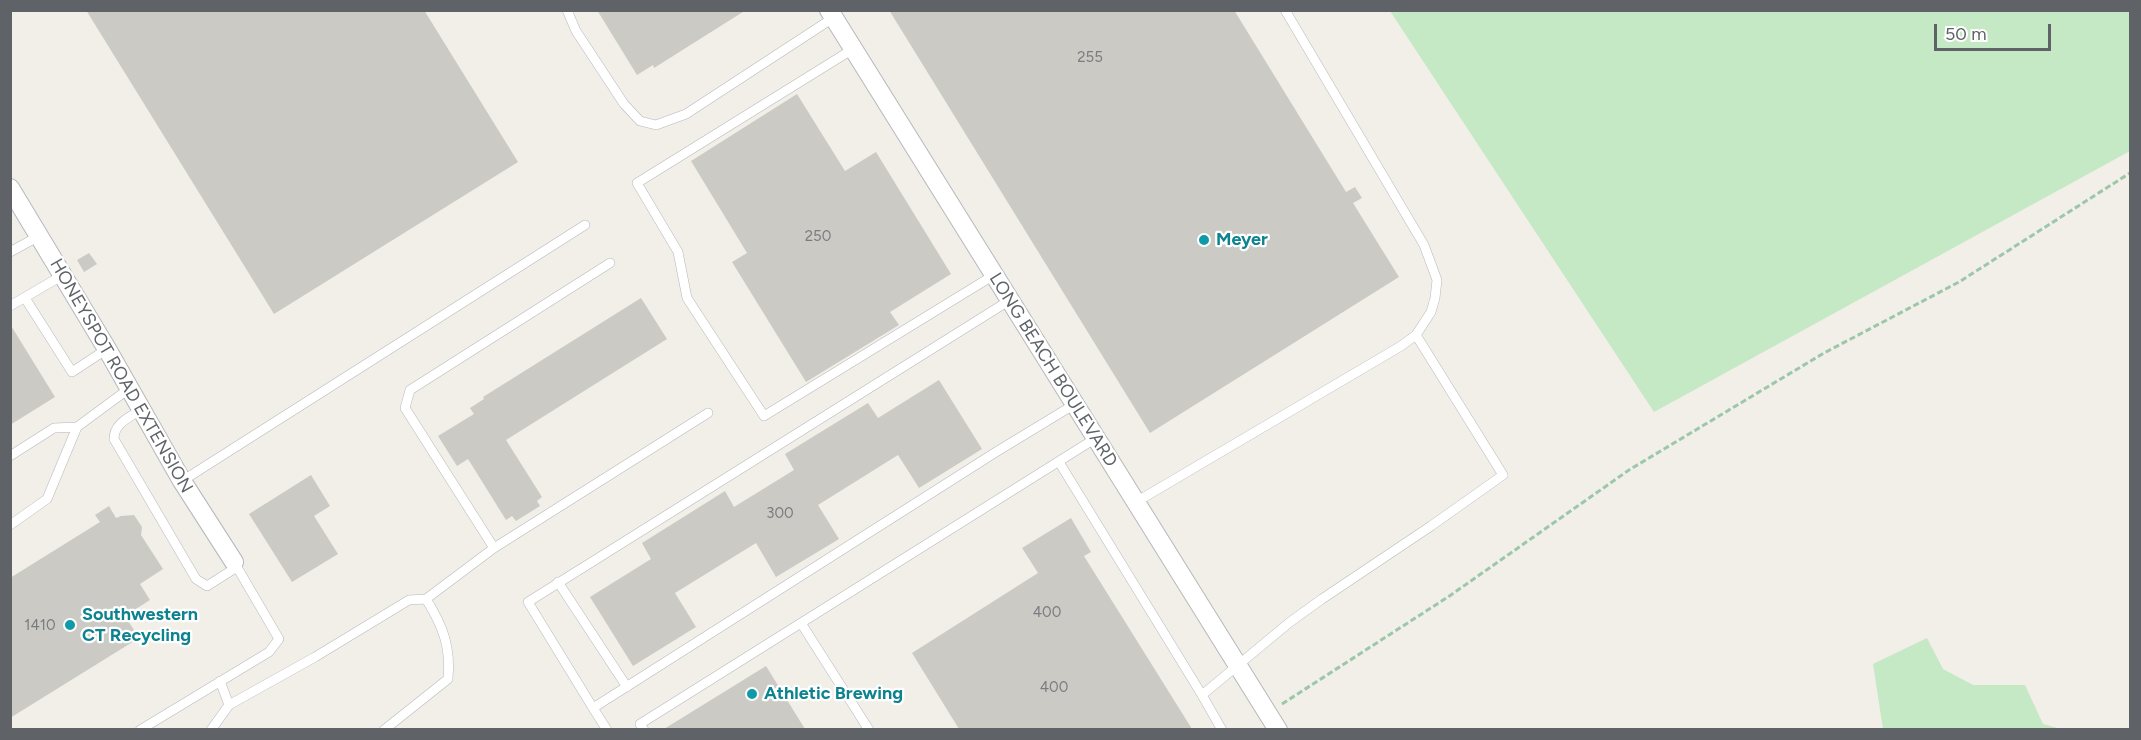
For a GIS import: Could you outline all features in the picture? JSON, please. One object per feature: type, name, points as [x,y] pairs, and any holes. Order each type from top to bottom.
[{"type":"street","name":"LONG BEACH BOULEVARD","points":[[831,14],[1278,729]]},
{"type":"street","name":"HONEYSPOT ROAD EXTENSION","points":[[10,188],[130,388],[182,481],[235,565]]},
{"type":"lane","points":[[567,10],[576,31],[624,104],[640,121],[656,125],[686,114],[831,14]]},
{"type":"lane","points":[[1136,502],[1416,335],[1431,312],[1436,298],[1437,280],[1424,245],[1285,10]]},
{"type":"lane","points":[[853,49],[637,183],[678,252],[687,298],[764,416],[994,275]]},
{"type":"lane","points":[[182,481],[585,225]]},
{"type":"lane","points":[[10,252],[39,236]]},
{"type":"lane","points":[[494,548],[405,408],[410,390],[610,263]]},
{"type":"lane","points":[[10,306],[63,275]]},
{"type":"lane","points":[[25,298],[72,372],[107,349]]},
{"type":"lane","points":[[607,729],[528,602],[1010,300]]},
{"type":"lane","points":[[1202,695],[1322,598],[1503,475],[1416,335]]},
{"type":"lane","points":[[10,525],[47,499],[77,427],[130,388]]},
{"type":"lane","points":[[593,708],[1075,404]]},
{"type":"lane","points":[[140,729],[269,652],[279,639],[235,565],[207,586],[195,579],[114,439],[114,432],[120,424],[142,409]]},
{"type":"lane","points":[[211,729],[229,705],[315,657],[409,600],[426,599],[494,548],[708,413]]},
{"type":"lane","points":[[10,456],[54,428],[77,427]]},
{"type":"lane","points":[[631,729],[642,727],[801,623],[1096,438]]},
{"type":"lane","points":[[1059,462],[1222,729]]},
{"type":"lane","points":[[558,582],[627,687]]},
{"type":"lane","points":[[384,729],[448,679],[450,661],[441,622],[426,599]]},
{"type":"lane","points":[[801,623],[869,729]]},
{"type":"lane","points":[[220,681],[229,705]]},
{"type":"path","points":[[1268,713],[1448,597],[1629,470],[1824,353],[1959,282],[2130,172]]},
{"type":"green space","points":[[1390,11],[2130,11],[2130,151],[1654,412]]},
{"type":"green space","points":[[1927,638],[1943,669],[1973,685],[2025,685],[2043,724],[2061,729],[1883,729],[1873,664]]},
{"type":"building","points":[[86,10],[424,10],[518,162],[274,314]]},
{"type":"building","points":[[597,10],[746,10],[654,68],[653,65],[637,75]]},
{"type":"building","name":"Meyer","points":[[889,10],[1234,10],[1346,192],[1355,187],[1362,198],[1353,203],[1399,277],[1150,433]]},
{"type":"building","points":[[797,94],[845,171],[876,152],[951,274],[890,312],[899,325],[806,382],[732,262],[747,253],[691,161]]},
{"type":"building","points":[[89,253],[97,264],[84,272],[77,260]]},
{"type":"building","points":[[641,298],[667,339],[506,440],[542,497],[537,501],[540,506],[516,521],[512,516],[506,520],[468,459],[457,466],[438,436],[474,414],[470,408],[484,399],[483,397]]},
{"type":"building","points":[[10,324],[55,397],[10,425]]},
{"type":"building","points":[[939,380],[982,449],[919,488],[898,455],[818,505],[839,539],[776,577],[756,543],[675,593],[696,627],[633,666],[590,597],[651,559],[642,543],[725,491],[734,507],[794,470],[785,454],[868,403],[878,418]]},
{"type":"building","points":[[311,475],[330,506],[314,516],[338,554],[292,582],[249,514]]},
{"type":"building","name":"Southwestern CT Recycling","points":[[109,506],[116,518],[134,515],[142,527],[141,535],[163,569],[140,584],[150,600],[125,616],[139,638],[10,718],[10,578],[100,522],[95,515]]},
{"type":"building","points":[[1071,518],[1091,552],[1084,556],[1192,729],[959,729],[912,653],[1038,573],[1022,548]]},
{"type":"building","name":"Athletic Brewing","points":[[766,666],[805,729],[664,729]]},
{"type":"place","name":"Meyer","points":[[1204,240]]},
{"type":"place","name":"Southwestern CT Recycling","points":[[70,625]]},
{"type":"place","name":"Athletic Brewing","points":[[752,694]]}]
